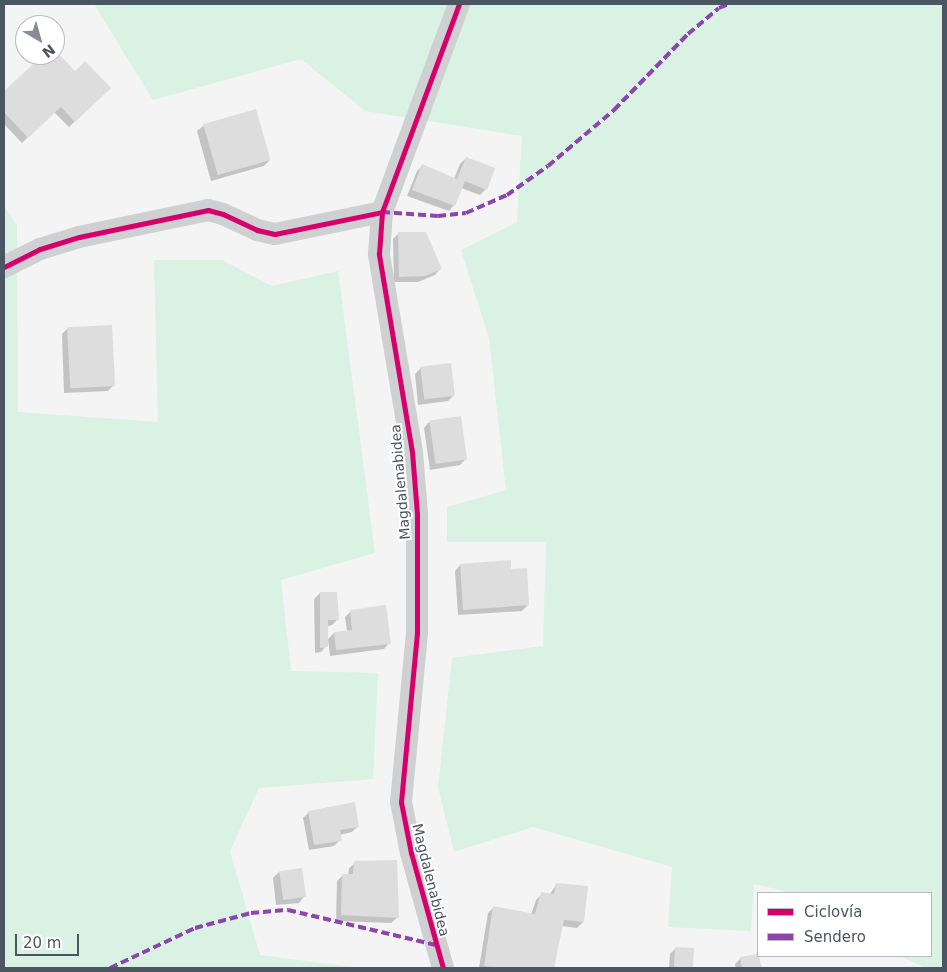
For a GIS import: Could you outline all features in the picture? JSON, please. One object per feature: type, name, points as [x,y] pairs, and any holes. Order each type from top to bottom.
[{"type":"street","name":"Magdalenabidea","points":[[443,968],[410,853],[401,802],[417,633],[417,514],[412,452],[379,254],[382,212],[459,4]]},
{"type":"street","points":[[4,267],[40,249],[79,237],[208,210],[223,214],[257,230],[275,234],[382,212]]},
{"type":"green space","points":[[94,4],[943,4],[943,968],[926,968],[901,957],[932,957],[932,892],[785,892],[754,884],[751,931],[668,927],[672,867],[533,827],[454,852],[438,787],[452,658],[543,646],[546,542],[447,542],[447,507],[506,490],[489,338],[461,250],[517,222],[522,136],[365,111],[301,59],[153,100]]},
{"type":"green space","points":[[4,206],[17,225],[18,412],[158,422],[154,260],[222,260],[272,286],[338,271],[375,553],[281,580],[291,671],[378,673],[373,779],[259,788],[230,851],[260,955],[360,968],[4,968]]},
{"type":"building","points":[[65,60],[75,71],[85,61],[111,88],[75,122],[61,107],[28,138],[4,112],[4,91],[32,65],[65,65]]},
{"type":"building","points":[[256,109],[271,160],[218,175],[203,124]]},
{"type":"building","points":[[466,157],[495,168],[487,190],[465,181],[455,206],[412,190],[422,164],[457,179]]},
{"type":"building","points":[[398,232],[426,232],[442,269],[425,276],[399,277]]},
{"type":"building","points":[[112,325],[115,386],[70,388],[67,327]]},
{"type":"building","points":[[451,363],[455,396],[424,400],[420,367]]},
{"type":"building","points":[[461,416],[467,460],[435,464],[429,420]]},
{"type":"building","points":[[511,560],[511,569],[527,568],[529,605],[463,610],[460,564]]},
{"type":"building","points":[[320,592],[337,592],[339,620],[328,620],[328,647],[320,648]]},
{"type":"building","points":[[386,605],[391,644],[336,650],[334,632],[352,630],[350,610]]},
{"type":"building","points":[[355,802],[359,827],[340,830],[342,841],[314,845],[308,811]]},
{"type":"building","points":[[397,860],[399,918],[341,915],[342,874],[353,874],[354,861]]},
{"type":"building","points":[[302,868],[306,897],[283,900],[279,871]]},
{"type":"building","points":[[556,883],[588,886],[584,922],[564,920],[554,968],[499,968],[484,966],[493,906],[535,914],[541,892],[554,894]]},
{"type":"building","points":[[675,947],[694,948],[693,968],[674,968]]},
{"type":"building","points":[[757,954],[762,968],[742,968],[740,957]]},
{"type":"marked path","points":[[382,212],[438,216],[466,213],[507,195],[548,166],[614,110],[688,34],[719,8],[729,4]]},
{"type":"marked path","points":[[110,968],[195,928],[251,913],[288,910],[436,945]]},
{"type":"cycle path","points":[[443,968],[411,853],[401,802],[417,633],[417,514],[412,452],[379,254],[382,212],[459,4]]},
{"type":"cycle path","points":[[4,267],[40,249],[79,237],[208,210],[223,214],[257,230],[275,234],[382,212]]}]
